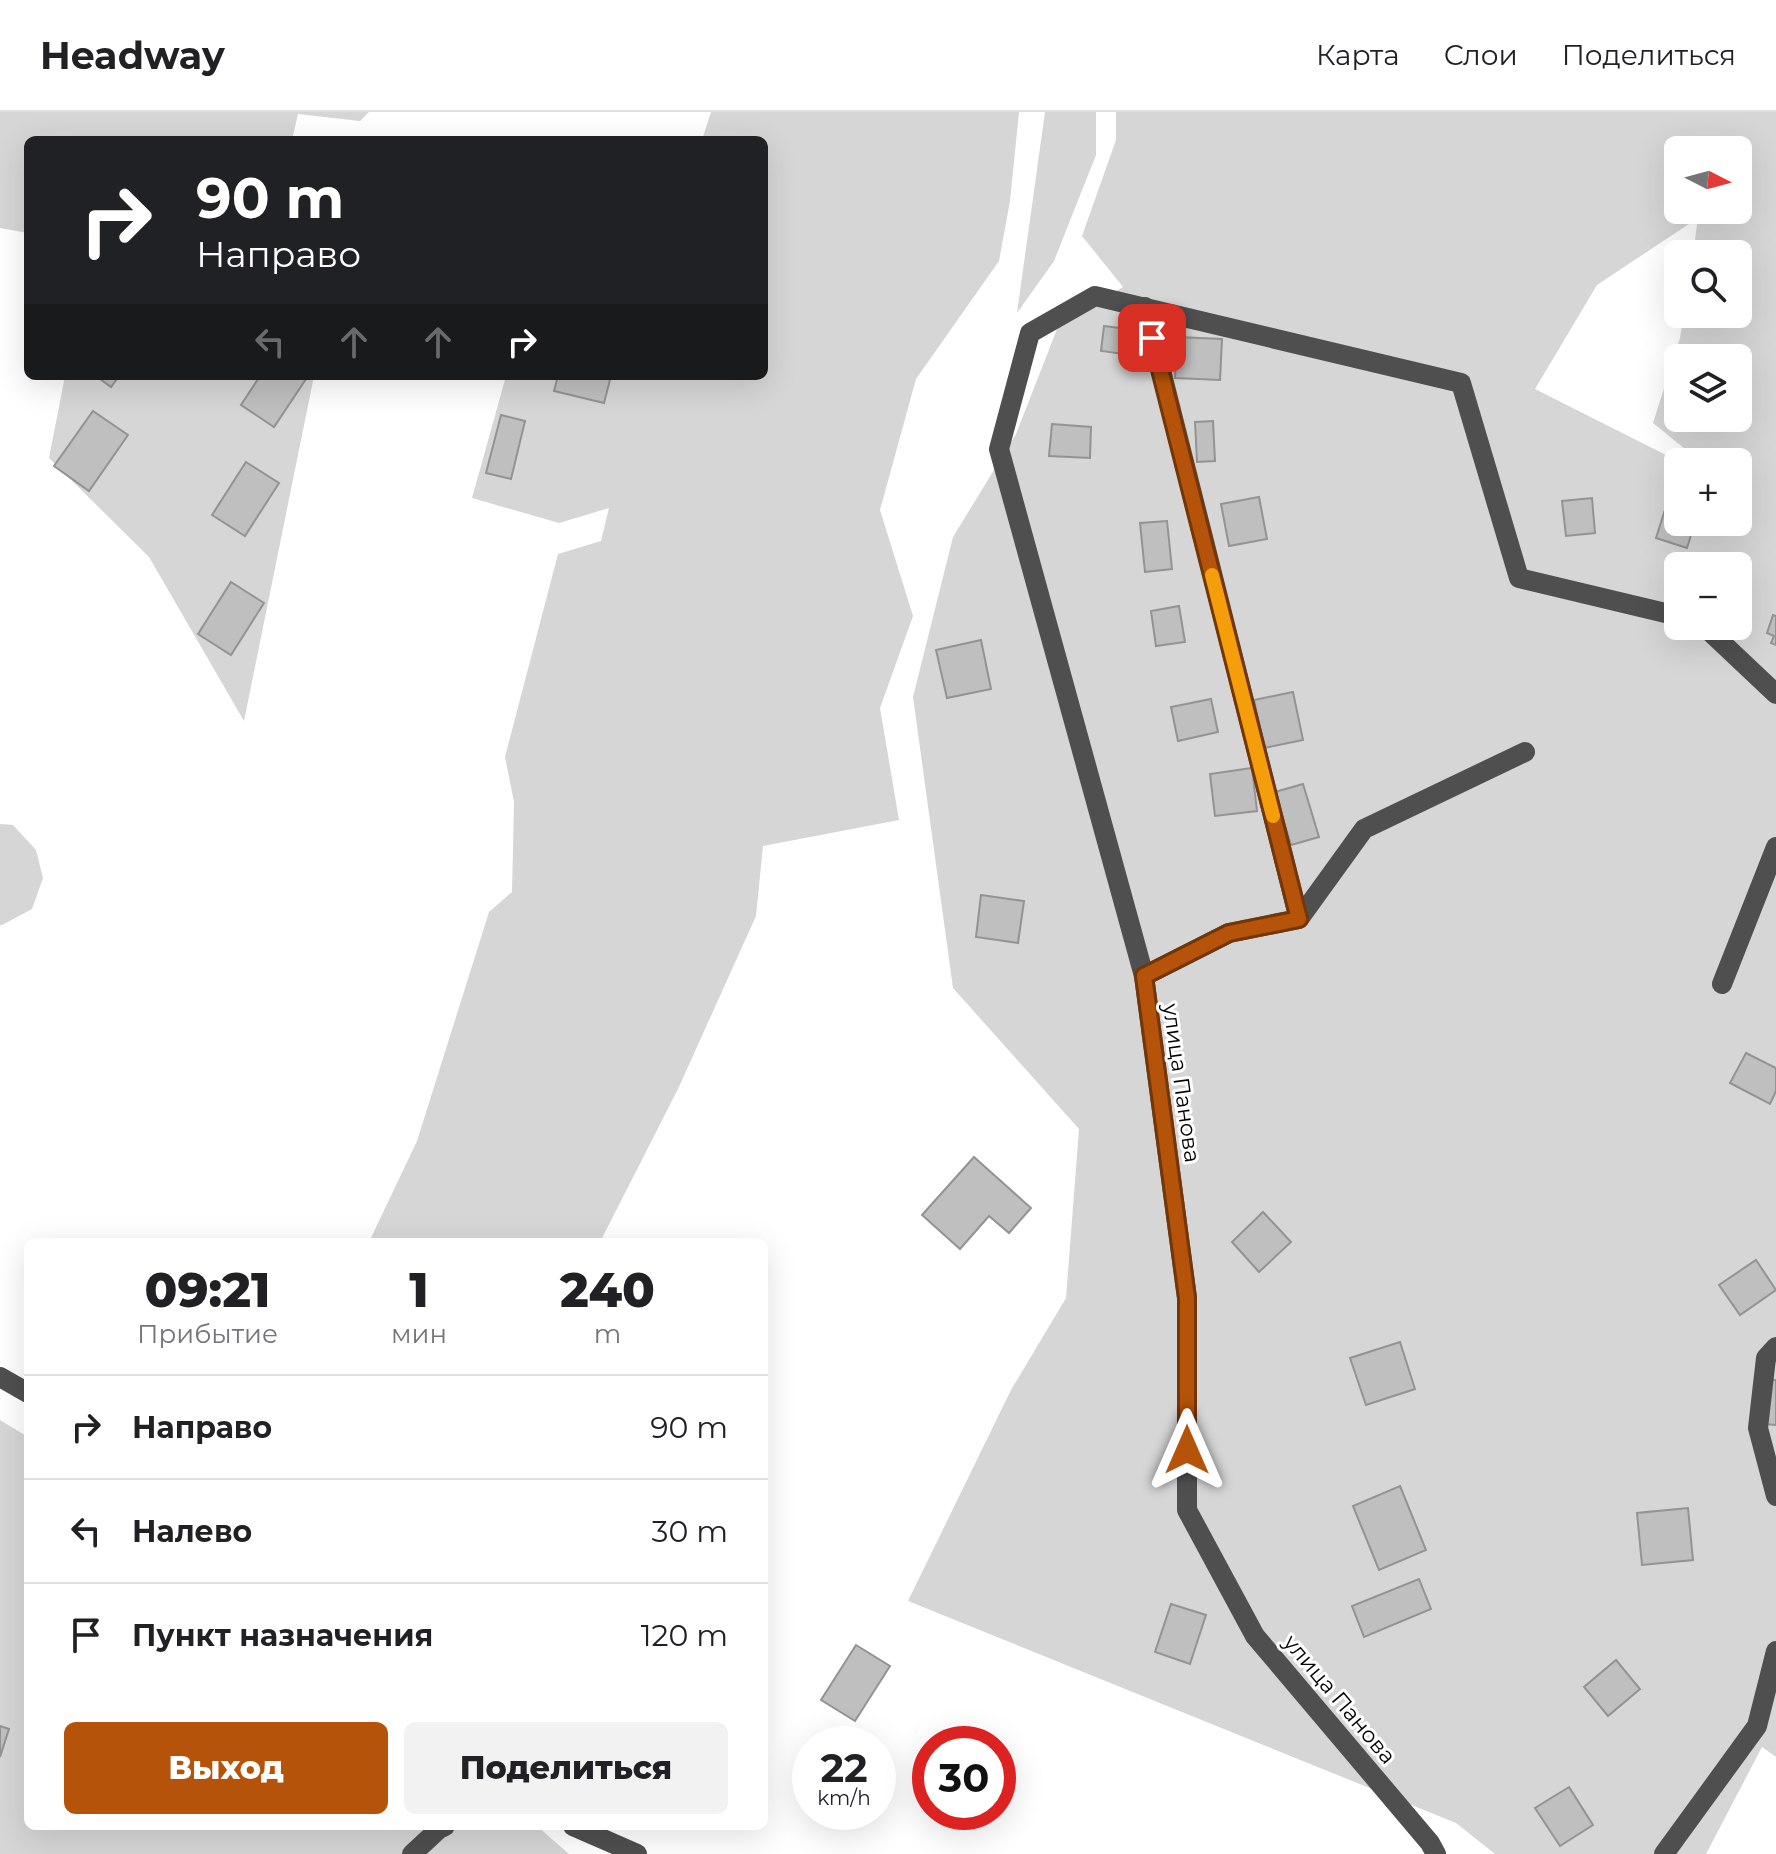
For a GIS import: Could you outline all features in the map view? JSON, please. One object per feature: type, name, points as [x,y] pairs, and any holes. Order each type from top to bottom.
[{"type":"street","name":"улица Панова","points":[[1145,307],[1095,296],[1030,333],[999,449],[1144,976],[1187,1298],[1187,1510],[1255,1636],[1430,1843],[1436,1854]]},
{"type":"street","points":[[1299,919],[1145,307],[1461,383],[1519,578],[1664,613]]},
{"type":"street","points":[[1719,640],[1776,694]]},
{"type":"street","points":[[1144,976],[1229,933],[1299,919],[1364,829],[1525,752]]},
{"type":"street","points":[[1722,984],[1776,847]]},
{"type":"street","points":[[1776,1347],[1766,1358],[1758,1428],[1776,1496]]},
{"type":"street","points":[[0,1377],[24,1391]]},
{"type":"street","points":[[1664,1854],[1757,1726],[1776,1651]]},
{"type":"street","points":[[412,1854],[438,1830]]},
{"type":"street","points":[[582,1830],[637,1854]]},
{"type":"shaded area","points":[[0,112],[369,112],[360,121],[298,114],[293,136],[24,136],[24,232],[0,228]]},
{"type":"shaded area","points":[[711,112],[1019,112],[1010,201],[999,261],[916,379],[880,510],[913,616],[880,708],[899,820],[763,846],[756,916],[678,1089],[602,1238],[371,1238],[417,1141],[489,912],[512,892],[514,802],[505,757],[558,554],[601,541],[609,508],[559,523],[472,498],[505,380],[768,380],[768,136],[703,136]]},
{"type":"shaded area","points":[[1045,112],[1096,112],[1096,155],[1054,261],[1017,313]]},
{"type":"shaded area","points":[[1116,112],[1776,112],[1776,1757],[1762,1747],[1706,1854],[1495,1854],[1456,1823],[908,1601],[1011,1390],[1066,1298],[1079,1129],[953,988],[913,697],[953,537],[1016,434],[1059,324],[1123,287],[1082,236],[1116,140]],"holes":[[[1664,136],[1752,136],[1752,224],[1697,224],[1695,240],[1752,240],[1752,328],[1682,328],[1678,344],[1752,344],[1752,432],[1664,432],[1684,448],[1752,448],[1752,536],[1664,536],[1664,454],[1535,389],[1597,285],[1689,224],[1664,224]]]},
{"type":"shaded area","points":[[64,380],[313,380],[244,721],[149,557],[49,458]]},
{"type":"shaded area","points":[[1664,388],[1664,432],[1653,423]]},
{"type":"shaded area","points":[[0,824],[13,825],[36,850],[43,878],[32,909],[2,925],[0,925]]},
{"type":"shaded area","points":[[0,1420],[24,1435],[24,1830],[542,1830],[569,1854],[0,1854]]},
{"type":"building","points":[[1104,326],[1135,330],[1132,355],[1101,351]]},
{"type":"building","points":[[1177,337],[1222,339],[1220,380],[1175,378]]},
{"type":"building","points":[[101,380],[116,380],[111,387]]},
{"type":"building","points":[[257,380],[305,380],[274,427],[241,405]]},
{"type":"building","points":[[557,380],[610,380],[604,403],[554,391]]},
{"type":"building","points":[[93,411],[128,435],[89,491],[54,466]]},
{"type":"building","points":[[501,415],[525,421],[511,479],[486,473]]},
{"type":"building","points":[[1213,421],[1215,461],[1197,462],[1195,422]]},
{"type":"building","points":[[1052,424],[1091,427],[1090,458],[1049,456]]},
{"type":"building","points":[[246,462],[279,483],[245,536],[212,515]]},
{"type":"building","points":[[1259,497],[1267,539],[1229,546],[1221,504]]},
{"type":"building","points":[[1592,498],[1595,533],[1566,536],[1562,501]]},
{"type":"building","points":[[1664,513],[1664,536],[1691,536],[1687,548],[1656,538]]},
{"type":"building","points":[[1167,521],[1172,569],[1145,572],[1140,523]]},
{"type":"building","points":[[231,582],[264,603],[231,655],[198,634]]},
{"type":"building","points":[[1179,606],[1185,642],[1156,646],[1151,611]]},
{"type":"building","points":[[1773,615],[1776,616],[1776,645],[1771,643],[1774,636],[1767,633]]},
{"type":"building","points":[[981,640],[991,689],[947,698],[936,650]]},
{"type":"building","points":[[1293,692],[1303,740],[1264,748],[1254,700]]},
{"type":"building","points":[[1211,699],[1218,732],[1178,741],[1171,707]]},
{"type":"building","points":[[1252,768],[1257,811],[1215,816],[1210,774]]},
{"type":"building","points":[[1303,784],[1319,837],[1291,845],[1275,792]]},
{"type":"building","points":[[981,895],[1024,901],[1018,943],[976,937]]},
{"type":"building","points":[[1746,1053],[1776,1068],[1776,1091],[1770,1104],[1730,1083]]},
{"type":"building","points":[[974,1157],[1031,1208],[1009,1233],[989,1216],[960,1249],[922,1215]]},
{"type":"building","points":[[1263,1212],[1291,1242],[1259,1272],[1232,1242]]},
{"type":"building","points":[[1756,1260],[1776,1290],[1740,1315],[1719,1285]]},
{"type":"building","points":[[1400,1342],[1415,1389],[1366,1405],[1350,1358]]},
{"type":"building","points":[[1770,1380],[1776,1380],[1776,1425],[1764,1424]]},
{"type":"building","points":[[1400,1486],[1426,1550],[1379,1570],[1353,1506]]},
{"type":"building","points":[[1688,1508],[1693,1560],[1642,1565],[1637,1513]]},
{"type":"building","points":[[1419,1579],[1431,1609],[1364,1637],[1352,1606]]},
{"type":"building","points":[[1171,1604],[1206,1615],[1190,1664],[1155,1652]]},
{"type":"building","points":[[856,1645],[890,1666],[855,1721],[821,1700]]},
{"type":"building","points":[[1616,1660],[1640,1689],[1608,1716],[1584,1687]]},
{"type":"building","points":[[0,1726],[9,1729],[0,1757]]},
{"type":"building","points":[[1569,1787],[1593,1825],[1560,1846],[1535,1808]]},
{"type":"slow traffic","points":[[1212,575],[1273,816]]},
{"type":"route","points":[[1152,338],[1299,919],[1229,933],[1144,976],[1187,1298],[1187,1450]]}]
